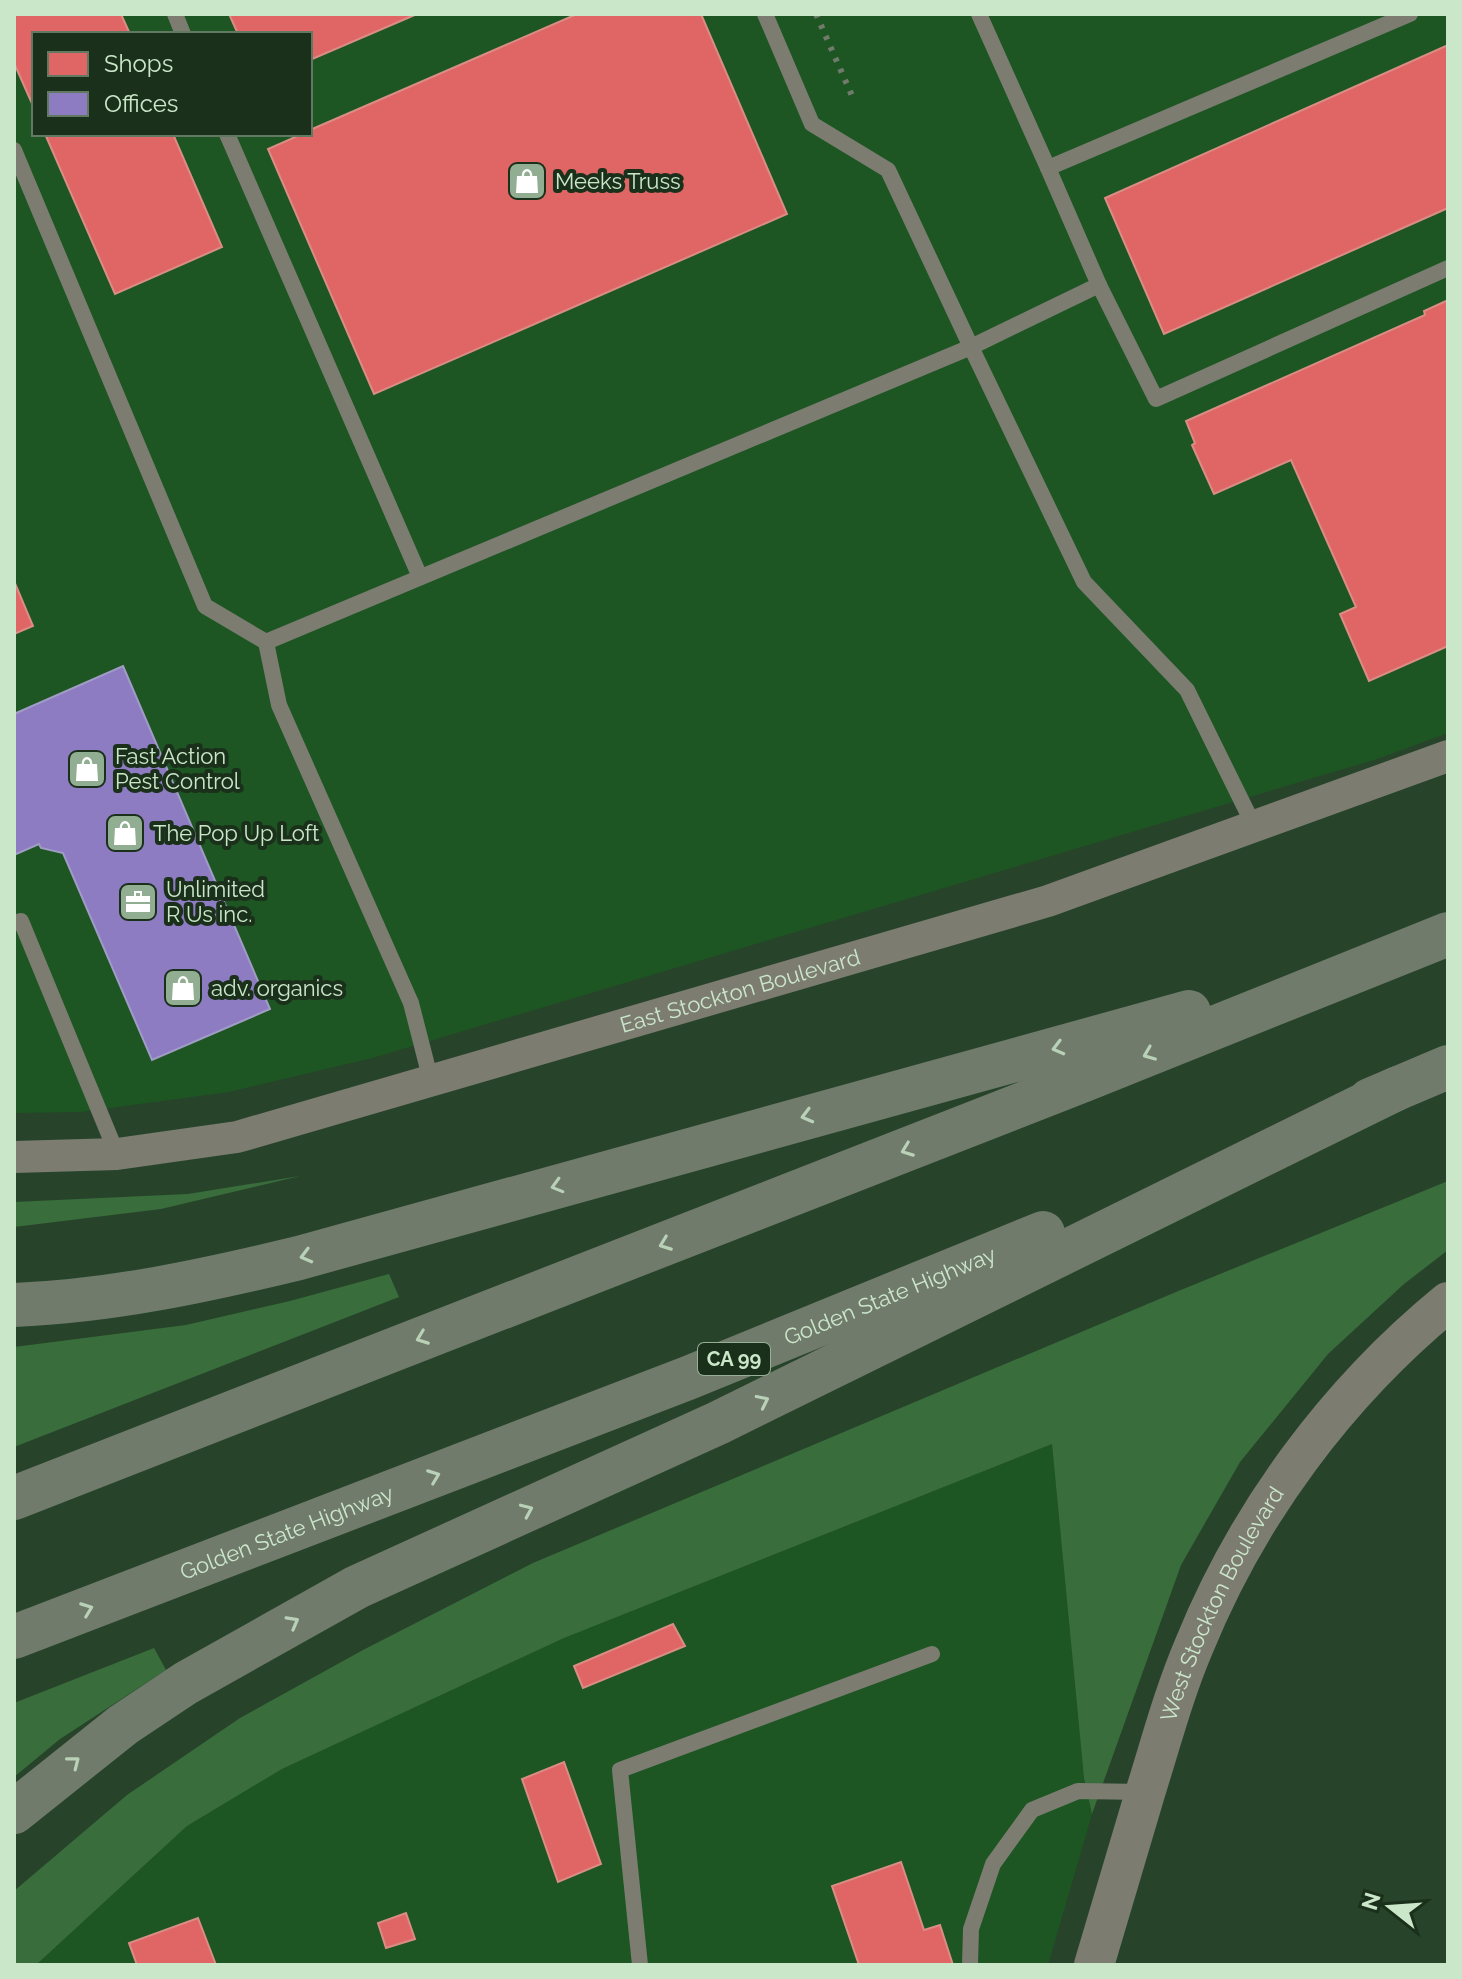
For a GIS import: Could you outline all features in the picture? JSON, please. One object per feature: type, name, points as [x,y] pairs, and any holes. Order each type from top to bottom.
[{"type":"highway","points":[[14,1498],[1084,1080],[1448,934]]},
{"type":"highway","points":[[14,1305],[57,1303],[162,1289],[299,1258],[1403,952]]},
{"type":"highway","name":"Golden State Highway","points":[[14,1637],[688,1378],[1448,1067]]},
{"type":"highway","points":[[14,1812],[102,1741],[186,1683],[357,1587],[718,1423],[1398,1088]]},
{"type":"street","name":"East Stockton Boulevard","points":[[14,1157],[117,1154],[237,1137],[1048,901],[1448,756]]},
{"type":"street","name":"West Stockton Boulevard","points":[[1094,1965],[1170,1710],[1219,1587],[1253,1527],[1326,1425],[1393,1352],[1448,1302]]},
{"type":"lane","points":[[765,14],[812,124],[888,170],[1084,582],[1187,690],[1254,826]]},
{"type":"lane","points":[[979,14],[1099,285],[1156,399],[1448,268]]},
{"type":"lane","points":[[1048,168],[1410,14]]},
{"type":"lane","points":[[228,136],[420,577]]},
{"type":"lane","points":[[14,150],[205,606],[266,642],[279,705],[411,1003],[431,1081]]},
{"type":"lane","points":[[266,642],[971,347],[1099,285]]},
{"type":"lane","points":[[14,923],[21,921],[117,1154]]},
{"type":"lane","points":[[640,1965],[620,1770],[932,1654]]},
{"type":"lane","points":[[970,1965],[971,1929],[993,1864],[1032,1810],[1078,1791],[1146,1792]]},
{"type":"shaded area","points":[[14,14],[1448,14],[1448,733],[1377,759],[376,1057],[229,1092],[80,1112],[14,1113]]},
{"type":"shaded area","points":[[300,1176],[161,1209],[14,1227],[14,1202],[188,1194]]},
{"type":"shaded area","points":[[1448,1181],[1448,1250],[1404,1284],[1328,1354],[1240,1462],[1181,1565],[1092,1814],[1084,1778],[1052,1444],[564,1638],[282,1769],[187,1826],[36,1965],[14,1965],[14,1891],[127,1795],[240,1718],[363,1650],[533,1563]]},
{"type":"shaded area","points":[[389,1274],[399,1297],[14,1447],[14,1347],[186,1325]]},
{"type":"shaded area","points":[[1052,1444],[1084,1778],[1092,1814],[1048,1965],[36,1965],[187,1826],[282,1769],[564,1638]]},
{"type":"shaded area","points":[[154,1648],[166,1670],[60,1739],[14,1777],[14,1703]]},
{"type":"building: Shops","points":[[14,14],[121,14],[129,32],[32,32],[32,104],[14,63]]},
{"type":"building: Shops","points":[[229,14],[417,14],[312,59],[312,32],[237,32]]},
{"type":"building: Shops","name":"Meeks Truss","points":[[577,14],[701,14],[787,214],[374,394],[268,149],[297,136],[312,136],[312,129]]},
{"type":"building: Shops","points":[[1448,45],[1448,208],[1164,334],[1105,198]]},
{"type":"building: Shops","points":[[46,136],[174,136],[222,247],[115,294]]},
{"type":"building: Shops","points":[[1448,300],[1448,646],[1369,681],[1340,614],[1356,607],[1291,460],[1214,494],[1192,445],[1195,443],[1186,421],[1425,315],[1424,311]]},
{"type":"building: Shops","points":[[14,581],[33,626],[14,634]]},
{"type":"building: Shops","points":[[673,1624],[685,1646],[583,1688],[574,1666]]},
{"type":"building: Shops","points":[[564,1762],[601,1864],[558,1882],[522,1779]]},
{"type":"building: Shops","points":[[901,1862],[924,1930],[940,1925],[953,1965],[859,1965],[832,1886]]},
{"type":"building: Shops","points":[[406,1913],[415,1939],[386,1948],[378,1923]]},
{"type":"building: Shops","points":[[198,1918],[216,1965],[137,1965],[129,1943]]},
{"type":"building: Offices","points":[[123,666],[270,1009],[152,1060],[63,853],[41,848],[39,844],[14,855],[14,714]]},
{"type":"railway","points":[[816,14],[853,98]]},
{"type":"place","name":"Meeks Truss","points":[[527,181]]},
{"type":"place","name":"Fast Action Pest Control","points":[[87,769]]},
{"type":"place","name":"The Pop Up Loft","points":[[125,833]]},
{"type":"place","name":"Unlimited R Us inc.","points":[[138,902]]},
{"type":"place","name":"adv. organics","points":[[183,988]]}]
